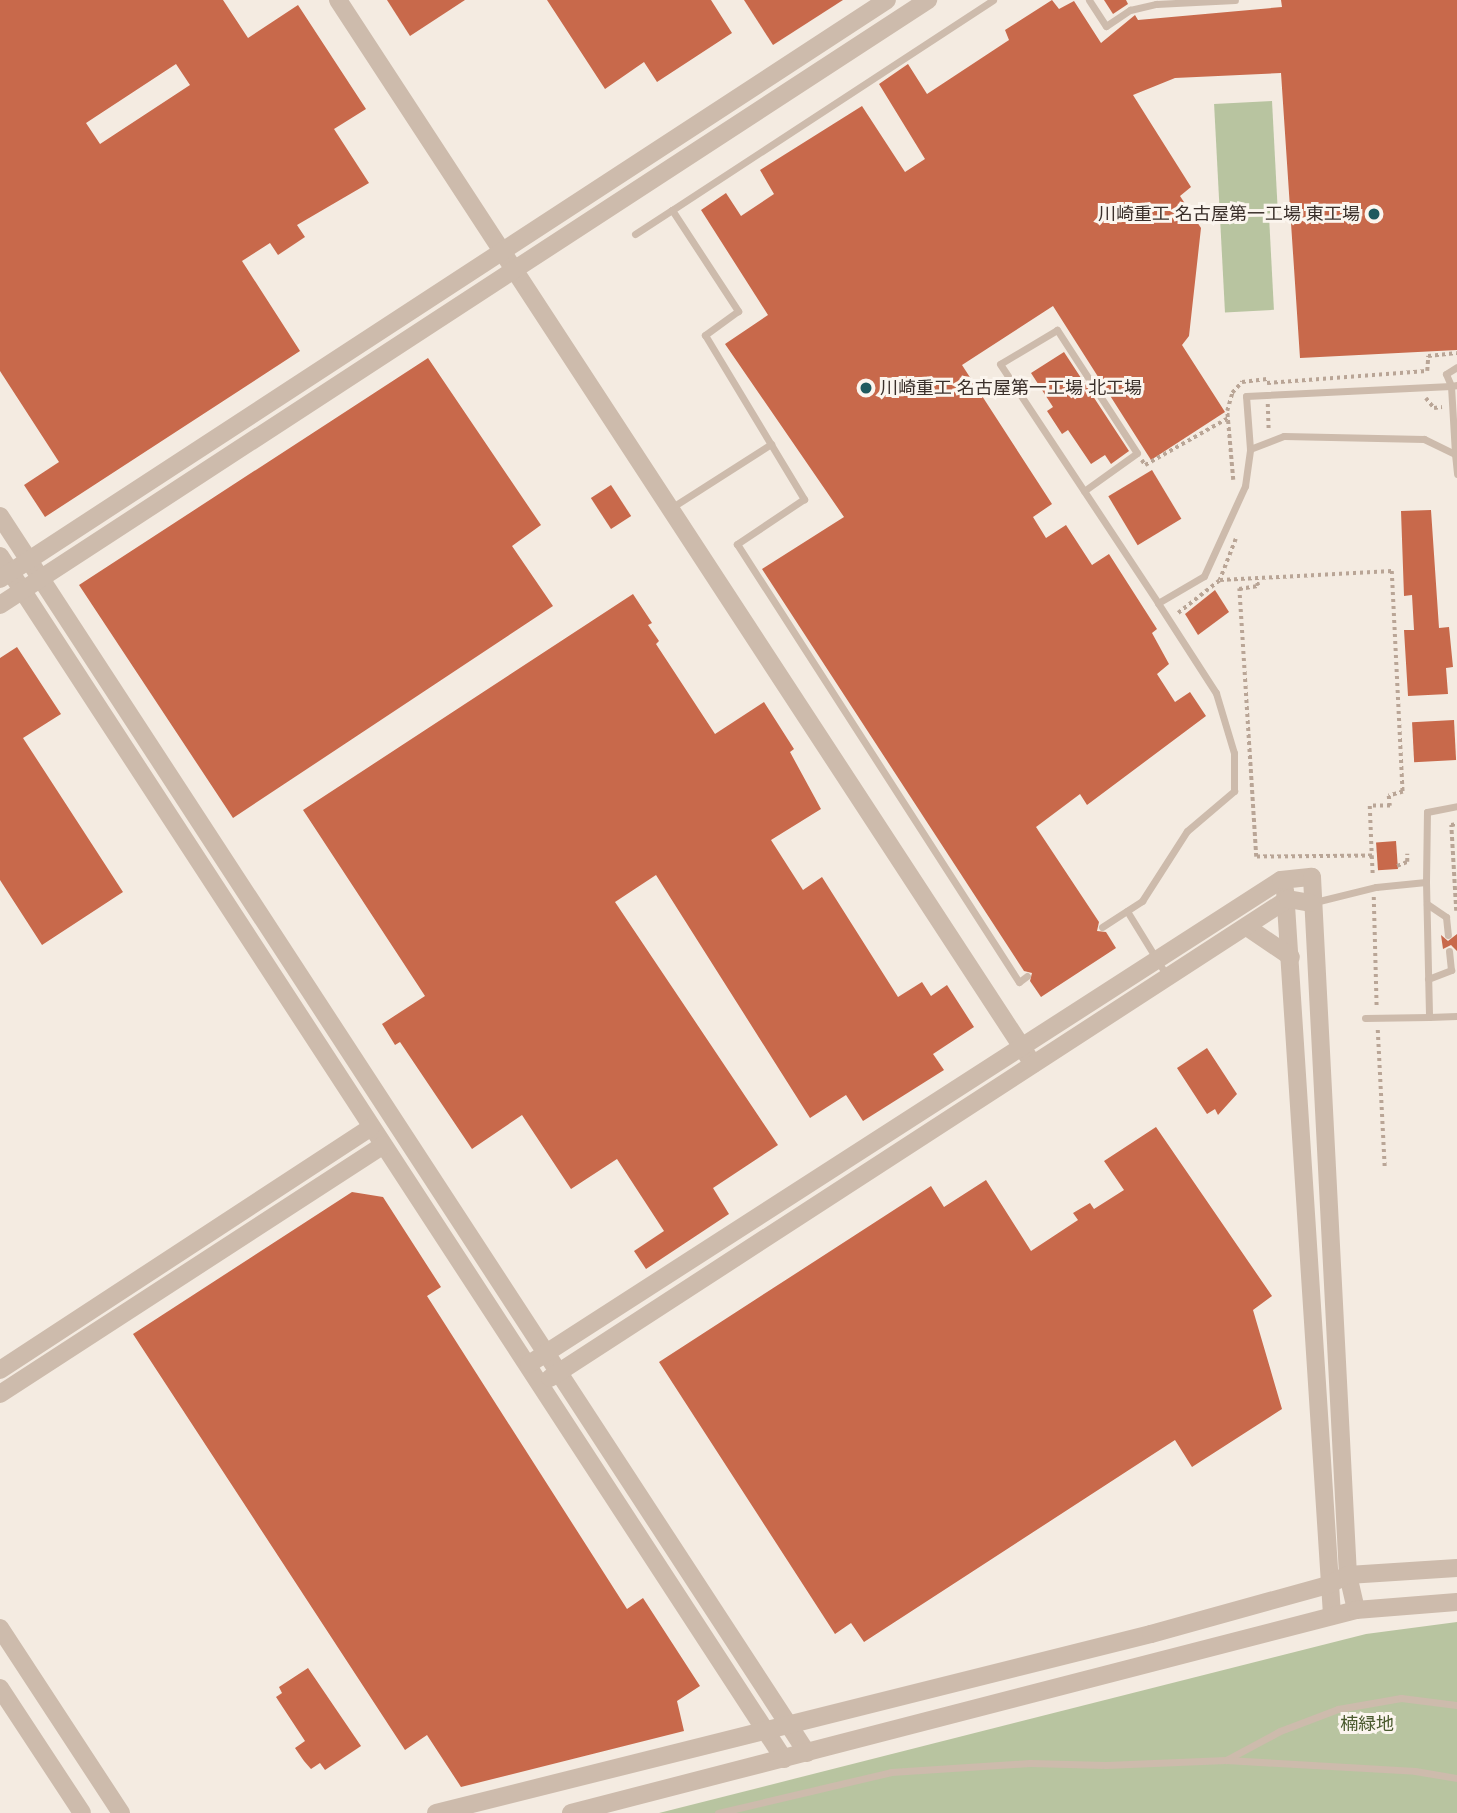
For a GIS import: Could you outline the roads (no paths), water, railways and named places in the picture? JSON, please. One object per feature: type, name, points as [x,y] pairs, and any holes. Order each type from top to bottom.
[{"type":"street","points":[[338,0],[1033,1064]]},
{"type":"street","points":[[5,576],[887,0]]},
{"type":"street","points":[[0,605],[928,0]]},
{"type":"street","points":[[0,516],[807,1753]]},
{"type":"street","points":[[0,556],[5,576],[23,590],[371,1127],[529,1364],[783,1759]]},
{"type":"street","points":[[529,1364],[1020,1045],[1281,880],[1312,877],[1311,903],[1348,1575],[1356,1610]]},
{"type":"street","points":[[1281,880],[1288,899],[1328,1585],[1332,1615]]},
{"type":"street","points":[[541,1384],[1288,899],[1311,903]]},
{"type":"street","points":[[1247,927],[1291,957]]},
{"type":"street","points":[[0,1370],[371,1127]]},
{"type":"street","points":[[0,1394],[383,1145]]},
{"type":"street","points":[[436,1813],[1328,1585],[1348,1575],[1457,1568]]},
{"type":"street","points":[[571,1813],[1332,1615],[1356,1610],[1457,1602]]},
{"type":"street","points":[[0,1628],[121,1813]]},
{"type":"street","points":[[0,1688],[82,1813]]},
{"type":"lane","points":[[635,233],[993,0]]},
{"type":"lane","points":[[1089,0],[1106,26],[1130,10],[1156,4],[1235,0]]},
{"type":"lane","points":[[672,210],[738,311],[705,335],[804,499],[737,544],[1019,982],[1027,976]]},
{"type":"lane","points":[[1084,491],[1137,453],[1057,330],[1000,364],[1216,693],[1234,753],[1234,790],[1186,831],[1143,901],[1102,927]]},
{"type":"lane","points":[[1457,367],[1446,374],[1454,386],[1457,474]]},
{"type":"lane","points":[[1158,603],[1204,576],[1245,486],[1250,449],[1246,396],[1454,386]]},
{"type":"lane","points":[[1250,449],[1284,436],[1424,439],[1455,454]]},
{"type":"lane","points":[[671,509],[771,444]]},
{"type":"lane","points":[[1429,1017],[1427,812],[1457,806]]},
{"type":"lane","points":[[1311,903],[1376,887],[1426,882]]},
{"type":"lane","points":[[1427,904],[1446,916],[1448,935]]},
{"type":"lane","points":[[1127,911],[1167,977]]},
{"type":"lane","points":[[1428,979],[1451,970],[1449,951]]},
{"type":"lane","points":[[1365,1018],[1457,1016]]},
{"type":"lane","points":[[1226,1760],[1280,1731],[1338,1709],[1401,1698],[1457,1705]]},
{"type":"lane","points":[[718,1813],[891,1772],[1030,1763],[1106,1765],[1226,1760],[1415,1771],[1457,1778]]},
{"type":"place","name":"川崎重工 名古屋第一工場 東工場","points":[[1374,214]]},
{"type":"place","name":"川崎重工 名古屋第一工場 北工場","points":[[866,388]]},
{"type":"park label","name":"楠緑地","points":[[1367,1724]]}]
